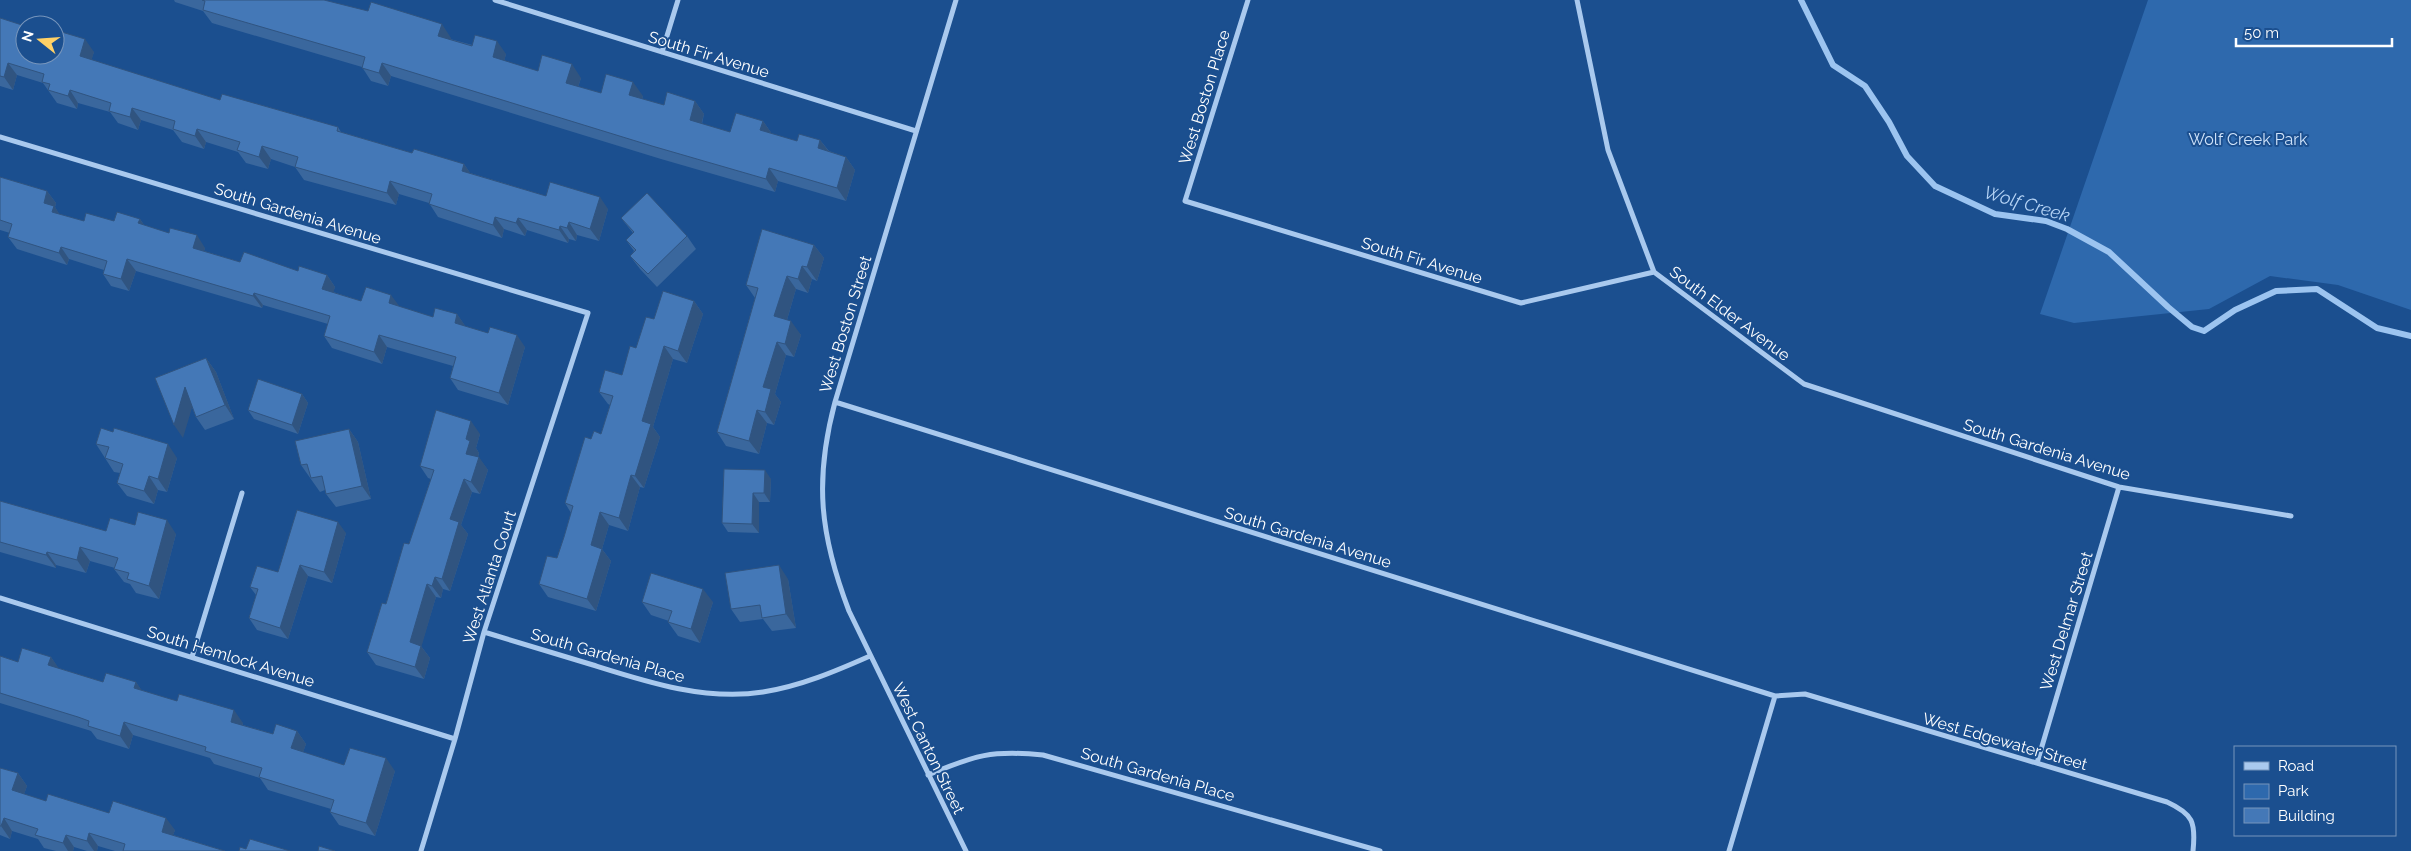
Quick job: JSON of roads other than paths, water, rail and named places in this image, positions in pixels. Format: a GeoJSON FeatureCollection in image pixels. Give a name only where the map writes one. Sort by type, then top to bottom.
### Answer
{"type":"FeatureCollection","features":[{"type":"Feature","properties":{"kind":"street","name":"South Fir Avenue"},"geometry":{"type":"LineString","coordinates":[[495,0],[916,131]]}},
{"type":"Feature","properties":{"kind":"street"},"geometry":{"type":"LineString","coordinates":[[662,52],[678,0]]}},
{"type":"Feature","properties":{"kind":"street","name":"West Boston Street"},"geometry":{"type":"LineString","coordinates":[[870,656],[833,570],[823,515],[822,466],[825,438],[834,402],[956,0]]}},
{"type":"Feature","properties":{"kind":"street","name":"West Boston Place"},"geometry":{"type":"LineString","coordinates":[[1184,201],[1248,0]]}},
{"type":"Feature","properties":{"kind":"street","name":"South Elder Avenue"},"geometry":{"type":"LineString","coordinates":[[1577,0],[1608,150],[1654,272],[1804,384],[1916,421]]}},
{"type":"Feature","properties":{"kind":"street","name":"South Gardenia Avenue"},"geometry":{"type":"LineString","coordinates":[[0,136],[588,313]]}},
{"type":"Feature","properties":{"kind":"street","name":"South Fir Avenue"},"geometry":{"type":"LineString","coordinates":[[1184,201],[1520,303],[1654,272]]}},
{"type":"Feature","properties":{"kind":"street","name":"West Atlanta Court"},"geometry":{"type":"LineString","coordinates":[[421,851],[455,739],[484,632],[588,313]]}},
{"type":"Feature","properties":{"kind":"street","name":"South Gardenia Avenue"},"geometry":{"type":"LineString","coordinates":[[834,402],[1775,696]]}},
{"type":"Feature","properties":{"kind":"street","name":"South Gardenia Avenue"},"geometry":{"type":"LineString","coordinates":[[1916,421],[2119,487],[2291,516]]}},
{"type":"Feature","properties":{"kind":"street","name":"West Delmar Street"},"geometry":{"type":"LineString","coordinates":[[2037,763],[2119,487]]}},
{"type":"Feature","properties":{"kind":"street"},"geometry":{"type":"LineString","coordinates":[[192,657],[242,493]]}},
{"type":"Feature","properties":{"kind":"street","name":"South Hemlock Avenue"},"geometry":{"type":"LineString","coordinates":[[0,598],[455,739]]}},
{"type":"Feature","properties":{"kind":"street","name":"South Gardenia Place"},"geometry":{"type":"LineString","coordinates":[[484,632],[638,679],[680,689],[724,694],[762,692],[800,684],[870,656]]}},
{"type":"Feature","properties":{"kind":"street","name":"West Canton Street"},"geometry":{"type":"LineString","coordinates":[[870,656],[966,851]]}},
{"type":"Feature","properties":{"kind":"street","name":"West Edgewater Street"},"geometry":{"type":"LineString","coordinates":[[1775,696],[1805,694],[2167,802],[2185,810],[2194,825],[2193,851]]}},
{"type":"Feature","properties":{"kind":"street"},"geometry":{"type":"LineString","coordinates":[[1729,851],[1775,696]]}},
{"type":"Feature","properties":{"kind":"street","name":"South Gardenia Place"},"geometry":{"type":"LineString","coordinates":[[928,775],[984,754],[1009,752],[1043,755],[1380,851]]}},
{"type":"Feature","properties":{"kind":"waterway","name":"Wolf Creek"},"geometry":{"type":"LineString","coordinates":[[1801,0],[1833,65],[1865,86],[1889,122],[1907,156],[1935,186],[1995,214],[2046,221],[2067,229],[2109,252],[2192,327],[2204,331],[2235,310],[2276,291],[2317,289],[2377,328],[2411,336]]}},
{"type":"Feature","properties":{"kind":"park label","name":"Wolf Creek Park"},"geometry":{"type":"Point","coordinates":[2248,139]}}]}
